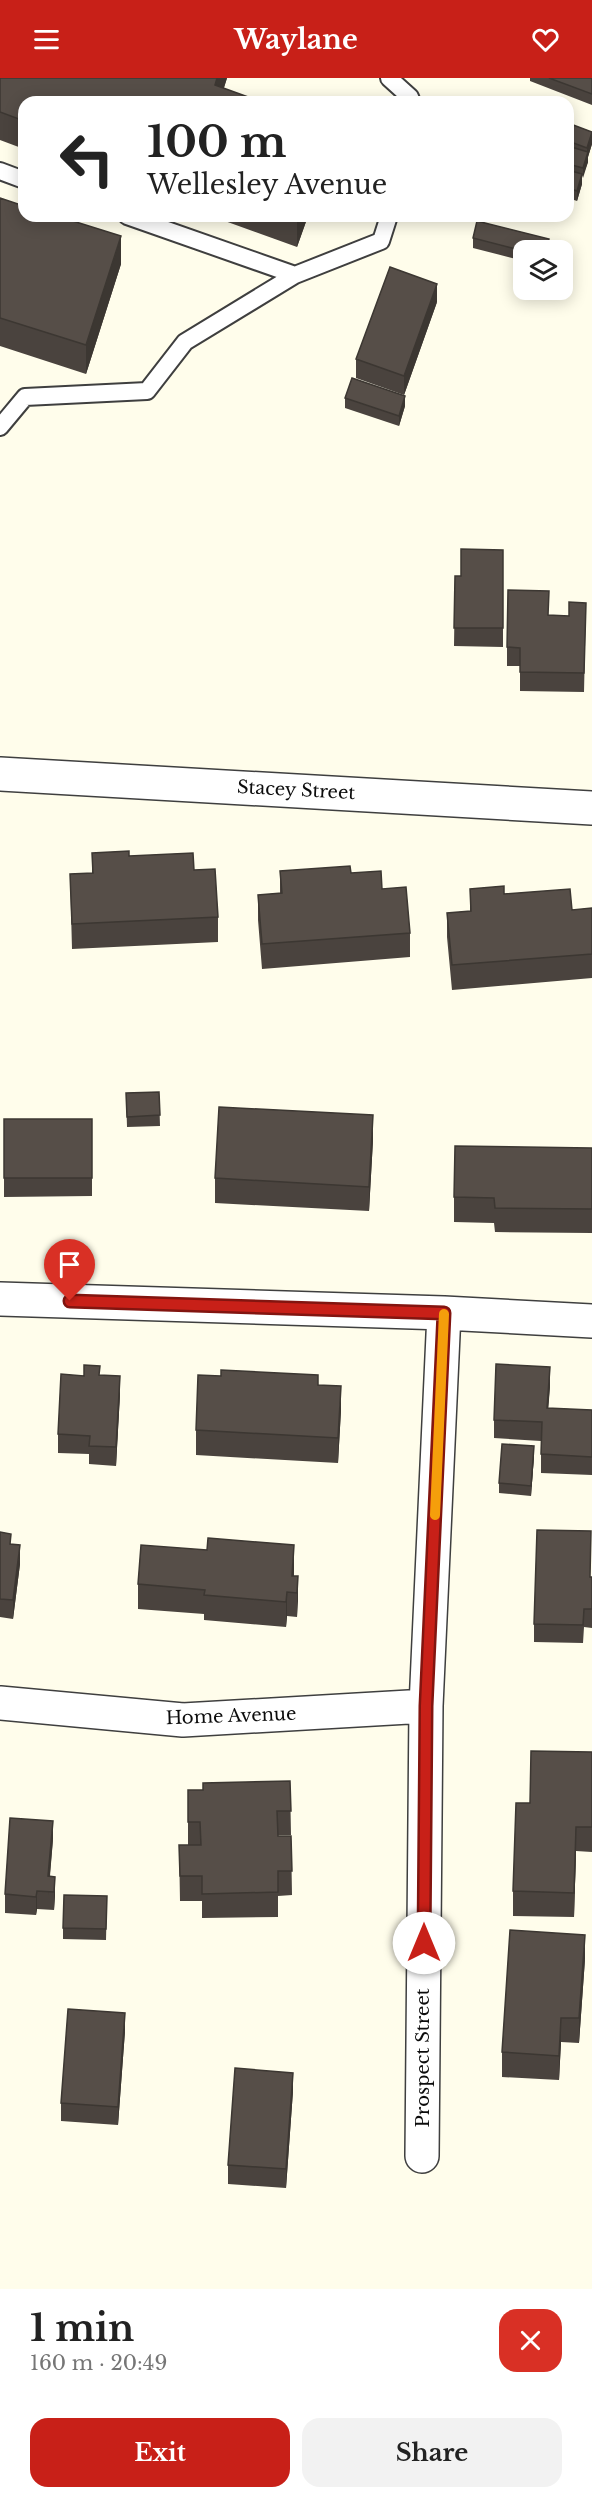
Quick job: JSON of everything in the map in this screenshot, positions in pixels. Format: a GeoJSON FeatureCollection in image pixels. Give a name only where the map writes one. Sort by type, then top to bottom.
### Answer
{"type":"FeatureCollection","features":[{"type":"Feature","properties":{"kind":"street","name":"Stacey Street"},"geometry":{"type":"LineString","coordinates":[[0,774],[592,808]]}},
{"type":"Feature","properties":{"kind":"street"},"geometry":{"type":"LineString","coordinates":[[0,1299],[444,1313],[592,1321]]}},
{"type":"Feature","properties":{"kind":"street","name":"Prospect Street"},"geometry":{"type":"LineString","coordinates":[[422,2156],[426,1706],[444,1313]]}},
{"type":"Feature","properties":{"kind":"street","name":"Home Avenue"},"geometry":{"type":"LineString","coordinates":[[0,1703],[183,1720],[426,1706]]}},
{"type":"Feature","properties":{"kind":"lane"},"geometry":{"type":"LineString","coordinates":[[396,81],[409,96]]}},
{"type":"Feature","properties":{"kind":"lane"},"geometry":{"type":"LineString","coordinates":[[0,171],[18,178]]}},
{"type":"Feature","properties":{"kind":"lane"},"geometry":{"type":"LineString","coordinates":[[144,222],[295,275]]}},
{"type":"Feature","properties":{"kind":"lane"},"geometry":{"type":"LineString","coordinates":[[0,427],[25,397],[147,390],[185,342],[295,275],[381,241],[387,222]]}},
{"type":"Feature","properties":{"kind":"building"},"geometry":{"type":"Polygon","coordinates":[[[0,78],[217,78],[215,85],[245,96],[18,96],[18,119],[0,112],[0,78]]]}},
{"type":"Feature","properties":{"kind":"building"},"geometry":{"type":"Polygon","coordinates":[[[549,78],[592,78],[592,94],[549,78]]]}},
{"type":"Feature","properties":{"kind":"building"},"geometry":{"type":"Polygon","coordinates":[[[574,125],[592,132],[587,148],[574,143],[574,125]]]}},
{"type":"Feature","properties":{"kind":"building"},"geometry":{"type":"Polygon","coordinates":[[[574,148],[588,152],[583,168],[574,166],[574,148]]]}},
{"type":"Feature","properties":{"kind":"building"},"geometry":{"type":"Polygon","coordinates":[[[574,172],[582,174],[577,191],[574,190],[574,172]]]}},
{"type":"Feature","properties":{"kind":"building"},"geometry":{"type":"Polygon","coordinates":[[[0,198],[18,204],[18,222],[76,222],[121,236],[86,345],[0,318],[0,198]]]}},
{"type":"Feature","properties":{"kind":"building"},"geometry":{"type":"Polygon","coordinates":[[[477,222],[549,239],[513,240],[513,248],[473,238],[477,222]]]}},
{"type":"Feature","properties":{"kind":"building"},"geometry":{"type":"Polygon","coordinates":[[[390,267],[437,284],[404,376],[356,359],[390,267]]]}},
{"type":"Feature","properties":{"kind":"building"},"geometry":{"type":"Polygon","coordinates":[[[352,378],[405,396],[399,416],[345,398],[352,378]]]}},
{"type":"Feature","properties":{"kind":"building"},"geometry":{"type":"Polygon","coordinates":[[[461,549],[503,550],[503,628],[454,628],[455,576],[461,576],[461,549]]]}},
{"type":"Feature","properties":{"kind":"building"},"geometry":{"type":"Polygon","coordinates":[[[508,590],[549,591],[548,615],[569,616],[569,602],[586,603],[584,673],[520,672],[520,648],[507,647],[508,590]]]}},
{"type":"Feature","properties":{"kind":"building"},"geometry":{"type":"Polygon","coordinates":[[[129,851],[129,856],[193,853],[194,870],[215,869],[218,917],[72,924],[70,874],[93,873],[92,853],[129,851]]]}},
{"type":"Feature","properties":{"kind":"building"},"geometry":{"type":"Polygon","coordinates":[[[350,866],[351,873],[381,871],[382,889],[406,887],[410,933],[262,944],[258,895],[282,893],[280,871],[350,866]]]}},
{"type":"Feature","properties":{"kind":"building"},"geometry":{"type":"Polygon","coordinates":[[[504,886],[504,894],[570,889],[572,910],[592,908],[592,954],[452,965],[447,913],[471,911],[470,889],[504,886]]]}},
{"type":"Feature","properties":{"kind":"building"},"geometry":{"type":"Polygon","coordinates":[[[159,1092],[160,1115],[127,1117],[126,1093],[159,1092]]]}},
{"type":"Feature","properties":{"kind":"building"},"geometry":{"type":"Polygon","coordinates":[[[219,1107],[373,1115],[369,1187],[215,1178],[219,1107]]]}},
{"type":"Feature","properties":{"kind":"building"},"geometry":{"type":"Polygon","coordinates":[[[4,1119],[92,1119],[92,1178],[4,1178],[4,1119]]]}},
{"type":"Feature","properties":{"kind":"building"},"geometry":{"type":"Polygon","coordinates":[[[455,1146],[592,1148],[592,1209],[495,1208],[494,1198],[454,1197],[455,1146]]]}},
{"type":"Feature","properties":{"kind":"building"},"geometry":{"type":"Polygon","coordinates":[[[496,1364],[550,1367],[547,1408],[592,1410],[592,1457],[541,1454],[542,1422],[494,1420],[496,1364]]]}},
{"type":"Feature","properties":{"kind":"building"},"geometry":{"type":"Polygon","coordinates":[[[84,1365],[100,1366],[99,1375],[120,1376],[116,1447],[89,1446],[90,1436],[58,1434],[61,1374],[84,1376],[84,1365]]]}},
{"type":"Feature","properties":{"kind":"building"},"geometry":{"type":"Polygon","coordinates":[[[221,1370],[318,1375],[318,1385],[341,1386],[338,1438],[196,1430],[198,1375],[221,1376],[221,1370]]]}},
{"type":"Feature","properties":{"kind":"building"},"geometry":{"type":"Polygon","coordinates":[[[502,1444],[534,1446],[531,1486],[499,1483],[502,1444]]]}},
{"type":"Feature","properties":{"kind":"building"},"geometry":{"type":"Polygon","coordinates":[[[537,1530],[591,1531],[592,1609],[584,1609],[583,1625],[534,1624],[537,1530]]]}},
{"type":"Feature","properties":{"kind":"building"},"geometry":{"type":"Polygon","coordinates":[[[0,1532],[11,1534],[10,1544],[20,1545],[13,1600],[0,1599],[0,1532]]]}},
{"type":"Feature","properties":{"kind":"building"},"geometry":{"type":"Polygon","coordinates":[[[208,1538],[294,1545],[292,1576],[298,1576],[297,1593],[287,1592],[286,1602],[204,1595],[205,1590],[138,1584],[141,1545],[207,1550],[208,1538]]]}},
{"type":"Feature","properties":{"kind":"building"},"geometry":{"type":"Polygon","coordinates":[[[531,1751],[592,1752],[592,1827],[576,1827],[574,1893],[513,1891],[516,1803],[530,1803],[531,1751]]]}},
{"type":"Feature","properties":{"kind":"building"},"geometry":{"type":"Polygon","coordinates":[[[290,1781],[291,1811],[277,1811],[278,1836],[291,1836],[292,1871],[278,1871],[278,1892],[202,1894],[202,1876],[180,1876],[179,1845],[201,1845],[200,1822],[188,1822],[188,1790],[203,1790],[203,1783],[290,1781]]]}},
{"type":"Feature","properties":{"kind":"building"},"geometry":{"type":"Polygon","coordinates":[[[10,1818],[53,1821],[48,1876],[55,1877],[54,1892],[37,1891],[36,1897],[5,1894],[10,1818]]]}},
{"type":"Feature","properties":{"kind":"building"},"geometry":{"type":"Polygon","coordinates":[[[64,1895],[107,1896],[106,1929],[63,1928],[64,1895]]]}},
{"type":"Feature","properties":{"kind":"building"},"geometry":{"type":"Polygon","coordinates":[[[510,1930],[585,1935],[579,2018],[561,2018],[559,2056],[502,2052],[510,1930]]]}},
{"type":"Feature","properties":{"kind":"building"},"geometry":{"type":"Polygon","coordinates":[[[68,2009],[125,2013],[118,2107],[61,2103],[68,2009]]]}},
{"type":"Feature","properties":{"kind":"building"},"geometry":{"type":"Polygon","coordinates":[[[235,2068],[293,2073],[286,2169],[228,2165],[235,2068]]]}},
{"type":"Feature","properties":{"kind":"slow traffic"},"geometry":{"type":"LineString","coordinates":[[435,1515],[444,1314]]}},
{"type":"Feature","properties":{"kind":"route"},"geometry":{"type":"LineString","coordinates":[[70,1301],[444,1313],[426,1706],[424,1943]]}}]}
